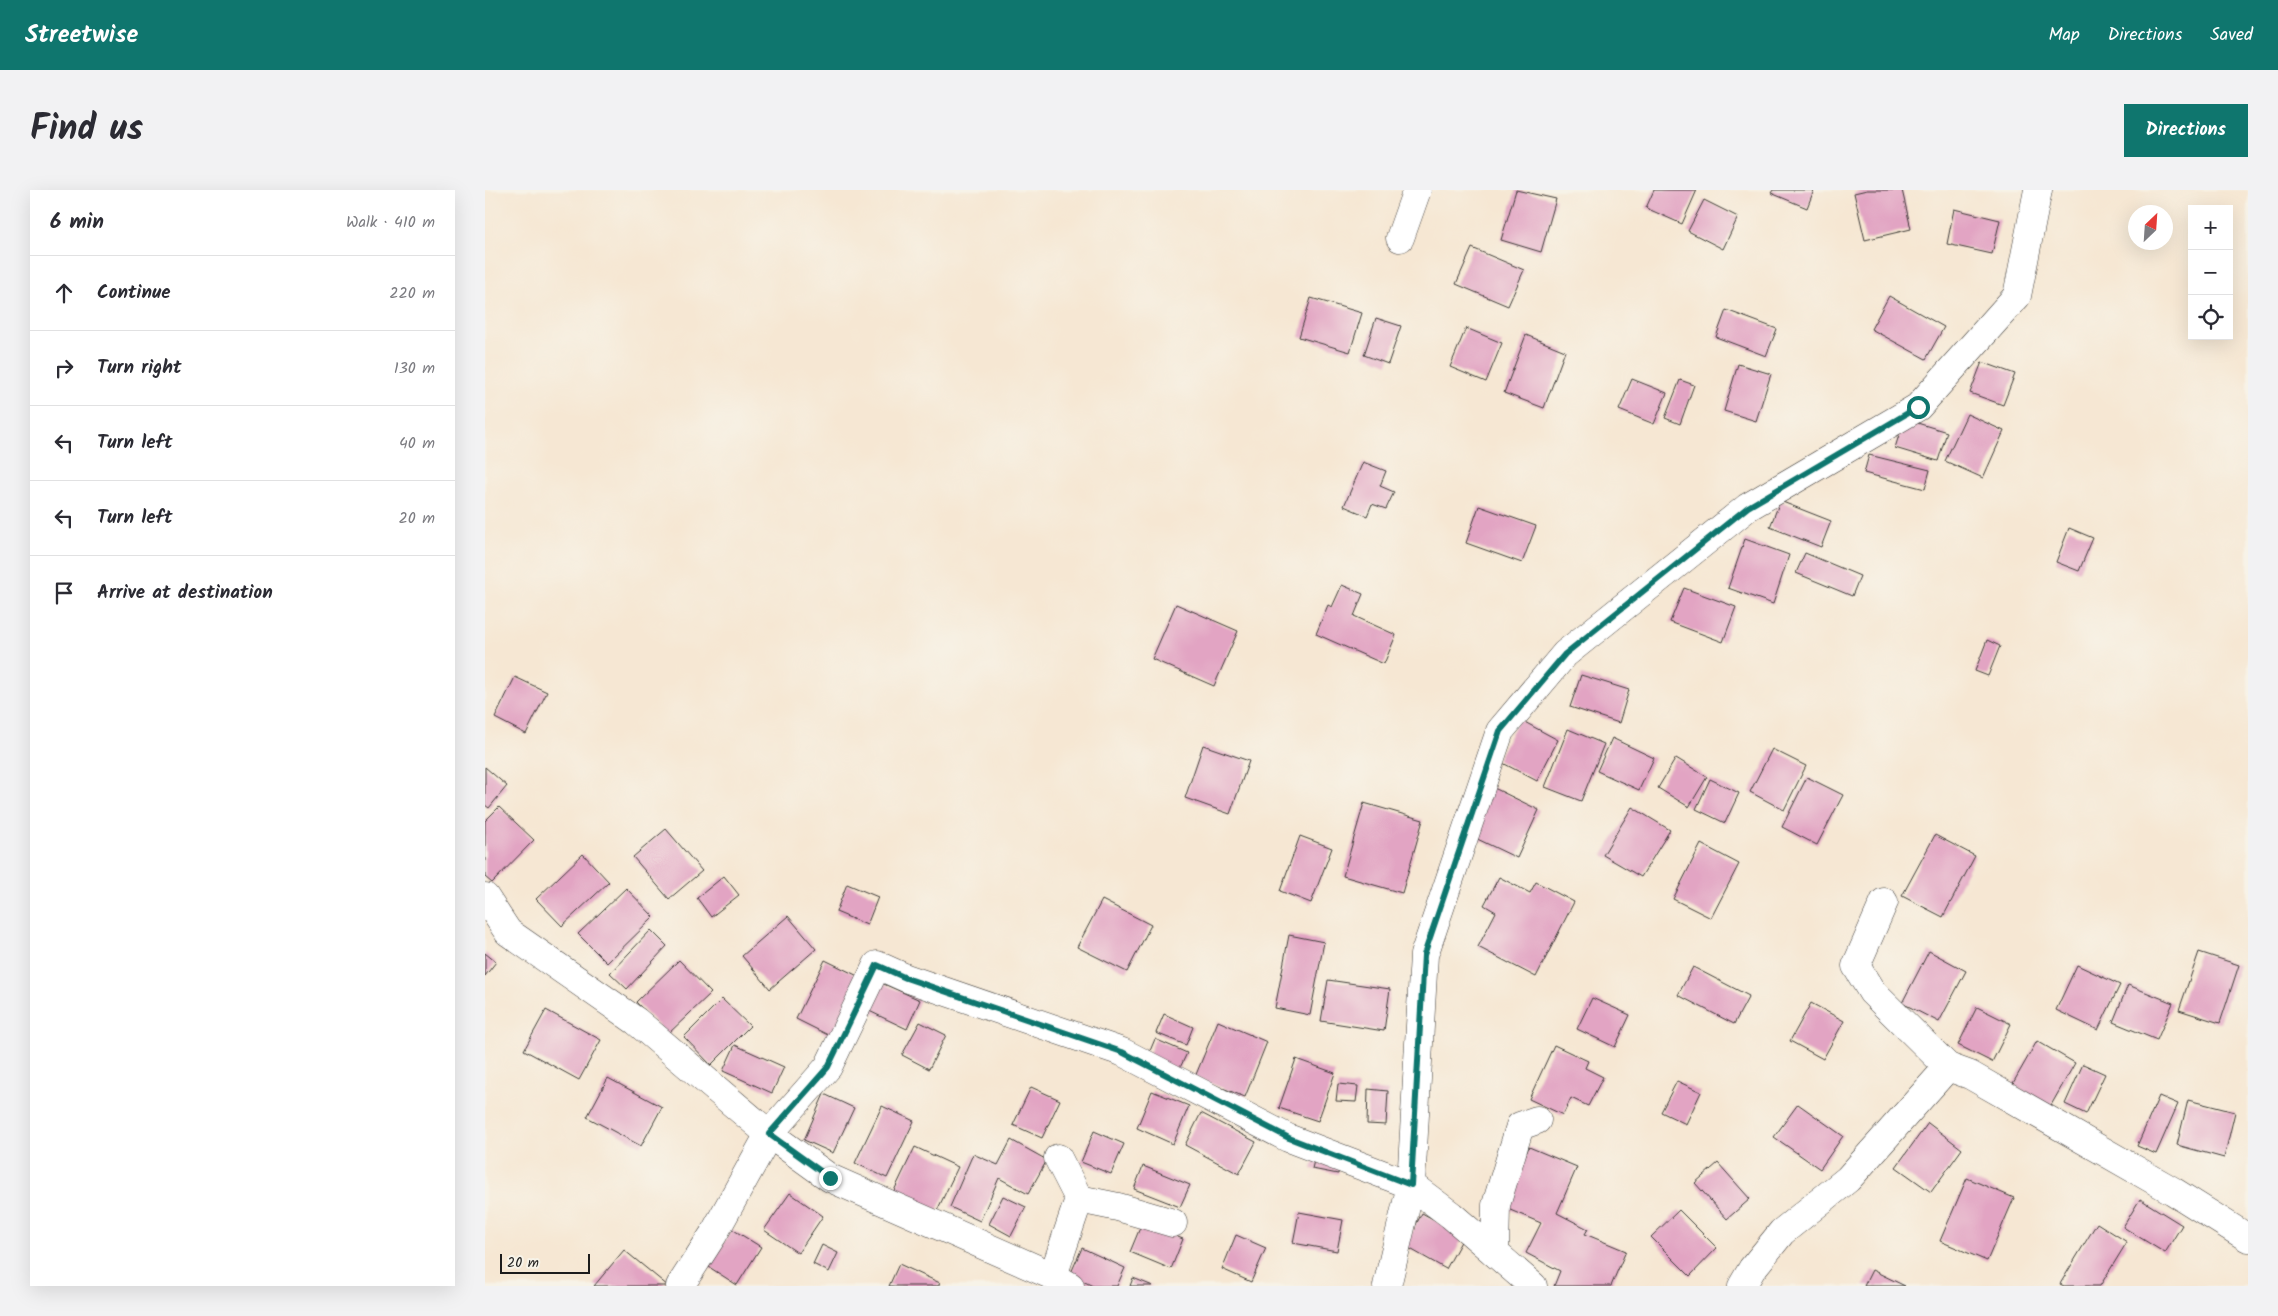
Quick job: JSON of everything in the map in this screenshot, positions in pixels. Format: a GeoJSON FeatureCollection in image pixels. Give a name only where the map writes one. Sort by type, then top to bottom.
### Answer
{"type":"FeatureCollection","features":[{"type":"Feature","properties":{"kind":"street"},"geometry":{"type":"LineString","coordinates":[[1399,238],[1417,190]]}},
{"type":"Feature","properties":{"kind":"street"},"geometry":{"type":"LineString","coordinates":[[1387,1286],[1411,1185],[1424,955],[1500,731],[1565,654],[1748,507],[1918,407],[2017,296],[2038,190]]}},
{"type":"Feature","properties":{"kind":"street"},"geometry":{"type":"LineString","coordinates":[[485,897],[508,932],[636,1021],[769,1134],[830,1178],[1062,1281],[1079,1199],[1058,1158]]}},
{"type":"Feature","properties":{"kind":"street"},"geometry":{"type":"LineString","coordinates":[[1884,902],[1856,966],[1872,992],[1948,1067],[1979,1080],[2173,1191],[2248,1238]]}},
{"type":"Feature","properties":{"kind":"street"},"geometry":{"type":"LineString","coordinates":[[680,1286],[713,1235],[769,1134],[828,1067],[877,965],[906,978],[1122,1052],[1289,1138],[1411,1185],[1451,1215],[1533,1286]]}},
{"type":"Feature","properties":{"kind":"street"},"geometry":{"type":"LineString","coordinates":[[1742,1286],[1752,1269],[1782,1232],[1848,1179],[1948,1067]]}},
{"type":"Feature","properties":{"kind":"street"},"geometry":{"type":"LineString","coordinates":[[1495,1253],[1497,1205],[1520,1126],[1537,1120]]}},
{"type":"Feature","properties":{"kind":"street"},"geometry":{"type":"LineString","coordinates":[[1079,1199],[1118,1207],[1173,1223]]}},
{"type":"Feature","properties":{"kind":"building"},"geometry":{"type":"Polygon","coordinates":[[[1516,190],[1556,199],[1541,252],[1501,240],[1516,190]]]}},
{"type":"Feature","properties":{"kind":"building"},"geometry":{"type":"Polygon","coordinates":[[[1654,190],[1697,190],[1682,224],[1646,208],[1654,190]]]}},
{"type":"Feature","properties":{"kind":"building"},"geometry":{"type":"Polygon","coordinates":[[[1773,190],[1814,190],[1807,208],[1771,193],[1773,190]]]}},
{"type":"Feature","properties":{"kind":"building"},"geometry":{"type":"Polygon","coordinates":[[[1867,190],[1902,190],[1911,229],[1865,240],[1854,193],[1867,190]]]}},
{"type":"Feature","properties":{"kind":"building"},"geometry":{"type":"Polygon","coordinates":[[[1704,200],[1738,217],[1723,249],[1688,231],[1704,200]]]}},
{"type":"Feature","properties":{"kind":"building"},"geometry":{"type":"Polygon","coordinates":[[[1954,209],[2000,220],[1992,254],[1947,244],[1954,209]]]}},
{"type":"Feature","properties":{"kind":"building"},"geometry":{"type":"Polygon","coordinates":[[[1472,248],[1524,270],[1508,306],[1456,284],[1472,248]]]}},
{"type":"Feature","properties":{"kind":"building"},"geometry":{"type":"Polygon","coordinates":[[[1889,296],[1944,327],[1926,359],[1871,329],[1889,296]]]}},
{"type":"Feature","properties":{"kind":"building"},"geometry":{"type":"Polygon","coordinates":[[[1311,298],[1362,313],[1350,352],[1299,337],[1311,298]]]}},
{"type":"Feature","properties":{"kind":"building"},"geometry":{"type":"Polygon","coordinates":[[[1726,310],[1777,329],[1766,356],[1716,337],[1726,310]]]}},
{"type":"Feature","properties":{"kind":"building"},"geometry":{"type":"Polygon","coordinates":[[[1376,318],[1401,326],[1388,364],[1364,355],[1376,318]]]}},
{"type":"Feature","properties":{"kind":"building"},"geometry":{"type":"Polygon","coordinates":[[[1466,328],[1502,343],[1486,382],[1450,367],[1466,328]]]}},
{"type":"Feature","properties":{"kind":"building"},"geometry":{"type":"Polygon","coordinates":[[[1526,335],[1565,351],[1544,408],[1504,393],[1526,335]]]}},
{"type":"Feature","properties":{"kind":"building"},"geometry":{"type":"Polygon","coordinates":[[[1982,362],[2015,374],[2003,405],[1970,393],[1982,362]]]}},
{"type":"Feature","properties":{"kind":"building"},"geometry":{"type":"Polygon","coordinates":[[[1738,364],[1771,374],[1756,421],[1724,411],[1738,364]]]}},
{"type":"Feature","properties":{"kind":"building"},"geometry":{"type":"Polygon","coordinates":[[[1632,379],[1667,393],[1654,424],[1619,410],[1632,379]]]}},
{"type":"Feature","properties":{"kind":"building"},"geometry":{"type":"Polygon","coordinates":[[[1680,380],[1694,385],[1680,424],[1665,418],[1680,380]]]}},
{"type":"Feature","properties":{"kind":"building"},"geometry":{"type":"Polygon","coordinates":[[[1967,414],[2004,431],[1983,478],[1945,461],[1967,414]]]}},
{"type":"Feature","properties":{"kind":"building"},"geometry":{"type":"Polygon","coordinates":[[[1904,419],[1947,432],[1938,461],[1895,448],[1904,419]]]}},
{"type":"Feature","properties":{"kind":"building"},"geometry":{"type":"Polygon","coordinates":[[[1869,455],[1930,470],[1925,489],[1864,473],[1869,455]]]}},
{"type":"Feature","properties":{"kind":"building"},"geometry":{"type":"Polygon","coordinates":[[[1363,462],[1386,471],[1380,486],[1394,492],[1386,509],[1372,504],[1367,516],[1344,506],[1363,462]]]}},
{"type":"Feature","properties":{"kind":"building"},"geometry":{"type":"Polygon","coordinates":[[[1780,501],[1831,521],[1821,547],[1770,527],[1780,501]]]}},
{"type":"Feature","properties":{"kind":"building"},"geometry":{"type":"Polygon","coordinates":[[[1479,506],[1536,526],[1522,563],[1466,543],[1479,506]]]}},
{"type":"Feature","properties":{"kind":"building"},"geometry":{"type":"Polygon","coordinates":[[[2069,528],[2093,538],[2079,571],[2056,562],[2069,528]]]}},
{"type":"Feature","properties":{"kind":"building"},"geometry":{"type":"Polygon","coordinates":[[[1745,539],[1789,555],[1773,604],[1728,588],[1745,539]]]}},
{"type":"Feature","properties":{"kind":"building"},"geometry":{"type":"Polygon","coordinates":[[[1805,553],[1860,576],[1852,596],[1796,573],[1805,553]]]}},
{"type":"Feature","properties":{"kind":"building"},"geometry":{"type":"Polygon","coordinates":[[[1342,585],[1363,594],[1354,616],[1396,635],[1384,664],[1316,634],[1328,605],[1332,607],[1342,585]]]}},
{"type":"Feature","properties":{"kind":"building"},"geometry":{"type":"Polygon","coordinates":[[[1684,588],[1736,607],[1723,642],[1670,622],[1684,588]]]}},
{"type":"Feature","properties":{"kind":"building"},"geometry":{"type":"Polygon","coordinates":[[[1176,604],[1238,631],[1214,686],[1152,659],[1176,604]]]}},
{"type":"Feature","properties":{"kind":"building"},"geometry":{"type":"Polygon","coordinates":[[[1987,640],[2000,646],[1988,676],[1975,671],[1987,640]]]}},
{"type":"Feature","properties":{"kind":"building"},"geometry":{"type":"Polygon","coordinates":[[[1581,675],[1629,690],[1619,723],[1570,707],[1581,675]]]}},
{"type":"Feature","properties":{"kind":"building"},"geometry":{"type":"Polygon","coordinates":[[[515,677],[547,692],[526,734],[495,718],[515,677]]]}},
{"type":"Feature","properties":{"kind":"building"},"geometry":{"type":"Polygon","coordinates":[[[1519,719],[1558,740],[1537,781],[1497,760],[1519,719]]]}},
{"type":"Feature","properties":{"kind":"building"},"geometry":{"type":"Polygon","coordinates":[[[1568,729],[1604,744],[1581,801],[1545,787],[1568,729]]]}},
{"type":"Feature","properties":{"kind":"building"},"geometry":{"type":"Polygon","coordinates":[[[1612,738],[1654,758],[1639,790],[1597,771],[1612,738]]]}},
{"type":"Feature","properties":{"kind":"building"},"geometry":{"type":"Polygon","coordinates":[[[1203,745],[1249,761],[1230,814],[1185,798],[1203,745]]]}},
{"type":"Feature","properties":{"kind":"building"},"geometry":{"type":"Polygon","coordinates":[[[1772,749],[1806,766],[1784,810],[1750,792],[1772,749]]]}},
{"type":"Feature","properties":{"kind":"building"},"geometry":{"type":"Polygon","coordinates":[[[1676,758],[1707,777],[1689,807],[1658,788],[1676,758]]]}},
{"type":"Feature","properties":{"kind":"building"},"geometry":{"type":"Polygon","coordinates":[[[485,767],[507,786],[489,808],[485,805],[485,767]]]}},
{"type":"Feature","properties":{"kind":"building"},"geometry":{"type":"Polygon","coordinates":[[[1807,777],[1843,795],[1817,845],[1782,827],[1807,777]]]}},
{"type":"Feature","properties":{"kind":"building"},"geometry":{"type":"Polygon","coordinates":[[[1710,779],[1739,793],[1725,823],[1696,809],[1710,779]]]}},
{"type":"Feature","properties":{"kind":"building"},"geometry":{"type":"Polygon","coordinates":[[[1492,787],[1539,810],[1517,858],[1469,835],[1492,787]]]}},
{"type":"Feature","properties":{"kind":"building"},"geometry":{"type":"Polygon","coordinates":[[[1364,803],[1423,820],[1402,893],[1343,876],[1364,803]]]}},
{"type":"Feature","properties":{"kind":"building"},"geometry":{"type":"Polygon","coordinates":[[[499,807],[534,840],[492,883],[485,877],[485,821],[499,807]]]}},
{"type":"Feature","properties":{"kind":"building"},"geometry":{"type":"Polygon","coordinates":[[[1632,807],[1670,830],[1641,877],[1603,855],[1632,807]]]}},
{"type":"Feature","properties":{"kind":"building"},"geometry":{"type":"Polygon","coordinates":[[[666,829],[702,871],[669,899],[633,857],[666,829]]]}},
{"type":"Feature","properties":{"kind":"building"},"geometry":{"type":"Polygon","coordinates":[[[1935,835],[1975,856],[1943,917],[1902,896],[1935,835]]]}},
{"type":"Feature","properties":{"kind":"building"},"geometry":{"type":"Polygon","coordinates":[[[1300,836],[1332,848],[1311,903],[1280,891],[1300,836]]]}},
{"type":"Feature","properties":{"kind":"building"},"geometry":{"type":"Polygon","coordinates":[[[1701,844],[1739,864],[1711,918],[1673,899],[1701,844]]]}},
{"type":"Feature","properties":{"kind":"building"},"geometry":{"type":"Polygon","coordinates":[[[583,854],[609,882],[562,926],[536,899],[583,854]]]}},
{"type":"Feature","properties":{"kind":"building"},"geometry":{"type":"Polygon","coordinates":[[[724,876],[739,895],[711,917],[697,898],[724,876]]]}},
{"type":"Feature","properties":{"kind":"building"},"geometry":{"type":"Polygon","coordinates":[[[1499,877],[1530,893],[1536,882],[1574,902],[1536,977],[1478,947],[1496,912],[1484,905],[1499,877]]]}},
{"type":"Feature","properties":{"kind":"building"},"geometry":{"type":"Polygon","coordinates":[[[847,884],[878,897],[867,925],[836,912],[847,884]]]}},
{"type":"Feature","properties":{"kind":"building"},"geometry":{"type":"Polygon","coordinates":[[[626,888],[654,917],[607,963],[578,934],[626,888]]]}},
{"type":"Feature","properties":{"kind":"building"},"geometry":{"type":"Polygon","coordinates":[[[1102,900],[1151,925],[1127,972],[1077,947],[1102,900]]]}},
{"type":"Feature","properties":{"kind":"building"},"geometry":{"type":"Polygon","coordinates":[[[788,916],[816,949],[770,989],[742,956],[788,916]]]}},
{"type":"Feature","properties":{"kind":"building"},"geometry":{"type":"Polygon","coordinates":[[[651,930],[667,946],[627,989],[610,973],[651,930]]]}},
{"type":"Feature","properties":{"kind":"building"},"geometry":{"type":"Polygon","coordinates":[[[1289,935],[1324,942],[1310,1015],[1275,1008],[1289,935]]]}},
{"type":"Feature","properties":{"kind":"building"},"geometry":{"type":"Polygon","coordinates":[[[1929,951],[1966,971],[1939,1022],[1902,1003],[1929,951]]]}},
{"type":"Feature","properties":{"kind":"building"},"geometry":{"type":"Polygon","coordinates":[[[2199,952],[2239,965],[2220,1023],[2179,1010],[2199,952]]]}},
{"type":"Feature","properties":{"kind":"building"},"geometry":{"type":"Polygon","coordinates":[[[485,953],[496,962],[485,976],[485,953]]]}},
{"type":"Feature","properties":{"kind":"building"},"geometry":{"type":"Polygon","coordinates":[[[679,960],[711,993],[667,1035],[636,1002],[679,960]]]}},
{"type":"Feature","properties":{"kind":"building"},"geometry":{"type":"Polygon","coordinates":[[[825,960],[862,978],[832,1037],[796,1019],[825,960]]]}},
{"type":"Feature","properties":{"kind":"building"},"geometry":{"type":"Polygon","coordinates":[[[2077,965],[2120,985],[2098,1030],[2056,1010],[2077,965]]]}},
{"type":"Feature","properties":{"kind":"building"},"geometry":{"type":"Polygon","coordinates":[[[1693,967],[1749,996],[1734,1024],[1678,995],[1693,967]]]}},
{"type":"Feature","properties":{"kind":"building"},"geometry":{"type":"Polygon","coordinates":[[[1328,980],[1390,989],[1384,1031],[1321,1021],[1328,980]]]}},
{"type":"Feature","properties":{"kind":"building"},"geometry":{"type":"Polygon","coordinates":[[[877,981],[920,1000],[907,1029],[865,1009],[877,981]]]}},
{"type":"Feature","properties":{"kind":"building"},"geometry":{"type":"Polygon","coordinates":[[[2128,985],[2173,1003],[2157,1040],[2113,1022],[2128,985]]]}},
{"type":"Feature","properties":{"kind":"building"},"geometry":{"type":"Polygon","coordinates":[[[1592,998],[1630,1015],[1615,1047],[1577,1029],[1592,998]]]}},
{"type":"Feature","properties":{"kind":"building"},"geometry":{"type":"Polygon","coordinates":[[[722,999],[750,1026],[711,1065],[684,1037],[722,999]]]}},
{"type":"Feature","properties":{"kind":"building"},"geometry":{"type":"Polygon","coordinates":[[[1811,1003],[1844,1021],[1823,1059],[1790,1041],[1811,1003]]]}},
{"type":"Feature","properties":{"kind":"building"},"geometry":{"type":"Polygon","coordinates":[[[1977,1007],[2011,1024],[1992,1062],[1958,1045],[1977,1007]]]}},
{"type":"Feature","properties":{"kind":"building"},"geometry":{"type":"Polygon","coordinates":[[[546,1010],[601,1040],[579,1080],[524,1050],[546,1010]]]}},
{"type":"Feature","properties":{"kind":"building"},"geometry":{"type":"Polygon","coordinates":[[[1164,1014],[1193,1027],[1186,1045],[1156,1033],[1164,1014]]]}},
{"type":"Feature","properties":{"kind":"building"},"geometry":{"type":"Polygon","coordinates":[[[1218,1021],[1267,1042],[1245,1097],[1195,1077],[1218,1021]]]}},
{"type":"Feature","properties":{"kind":"building"},"geometry":{"type":"Polygon","coordinates":[[[920,1022],[946,1035],[929,1069],[902,1055],[920,1022]]]}},
{"type":"Feature","properties":{"kind":"building"},"geometry":{"type":"Polygon","coordinates":[[[1155,1039],[1187,1053],[1178,1072],[1147,1058],[1155,1039]]]}},
{"type":"Feature","properties":{"kind":"building"},"geometry":{"type":"Polygon","coordinates":[[[2037,1041],[2075,1063],[2050,1107],[2012,1085],[2037,1041]]]}},
{"type":"Feature","properties":{"kind":"building"},"geometry":{"type":"Polygon","coordinates":[[[735,1045],[784,1067],[772,1093],[723,1071],[735,1045]]]}},
{"type":"Feature","properties":{"kind":"building"},"geometry":{"type":"Polygon","coordinates":[[[1554,1045],[1588,1061],[1585,1068],[1603,1077],[1588,1106],[1571,1098],[1563,1115],[1529,1099],[1554,1045]]]}},
{"type":"Feature","properties":{"kind":"building"},"geometry":{"type":"Polygon","coordinates":[[[1296,1059],[1335,1073],[1318,1121],[1279,1108],[1296,1059]]]}},
{"type":"Feature","properties":{"kind":"building"},"geometry":{"type":"Polygon","coordinates":[[[2083,1064],[2105,1074],[2086,1114],[2065,1104],[2083,1064]]]}},
{"type":"Feature","properties":{"kind":"building"},"geometry":{"type":"Polygon","coordinates":[[[608,1078],[662,1107],[641,1146],[587,1117],[608,1078]]]}},
{"type":"Feature","properties":{"kind":"building"},"geometry":{"type":"Polygon","coordinates":[[[1677,1081],[1701,1092],[1686,1124],[1661,1112],[1677,1081]]]}},
{"type":"Feature","properties":{"kind":"building"},"geometry":{"type":"Polygon","coordinates":[[[1338,1084],[1358,1086],[1356,1102],[1336,1101],[1338,1084]]]}},
{"type":"Feature","properties":{"kind":"building"},"geometry":{"type":"Polygon","coordinates":[[[1031,1087],[1060,1100],[1042,1138],[1013,1125],[1031,1087]]]}},
{"type":"Feature","properties":{"kind":"building"},"geometry":{"type":"Polygon","coordinates":[[[1368,1089],[1388,1091],[1386,1125],[1367,1124],[1368,1089]]]}},
{"type":"Feature","properties":{"kind":"building"},"geometry":{"type":"Polygon","coordinates":[[[1152,1091],[1189,1106],[1173,1144],[1137,1128],[1152,1091]]]}},
{"type":"Feature","properties":{"kind":"building"},"geometry":{"type":"Polygon","coordinates":[[[824,1094],[854,1108],[833,1153],[804,1140],[824,1094]]]}},
{"type":"Feature","properties":{"kind":"building"},"geometry":{"type":"Polygon","coordinates":[[[2159,1096],[2178,1104],[2156,1154],[2137,1146],[2159,1096]]]}},
{"type":"Feature","properties":{"kind":"building"},"geometry":{"type":"Polygon","coordinates":[[[2188,1100],[2235,1112],[2224,1158],[2177,1145],[2188,1100]]]}},
{"type":"Feature","properties":{"kind":"building"},"geometry":{"type":"Polygon","coordinates":[[[1798,1104],[1843,1136],[1820,1169],[1774,1137],[1798,1104]]]}},
{"type":"Feature","properties":{"kind":"building"},"geometry":{"type":"Polygon","coordinates":[[[882,1106],[914,1121],[887,1178],[855,1163],[882,1106]]]}},
{"type":"Feature","properties":{"kind":"building"},"geometry":{"type":"Polygon","coordinates":[[[1201,1113],[1256,1142],[1239,1174],[1185,1145],[1201,1113]]]}},
{"type":"Feature","properties":{"kind":"building"},"geometry":{"type":"Polygon","coordinates":[[[1928,1123],[1962,1149],[1931,1192],[1896,1167],[1928,1123]]]}},
{"type":"Feature","properties":{"kind":"building"},"geometry":{"type":"Polygon","coordinates":[[[1094,1131],[1124,1144],[1111,1174],[1081,1162],[1094,1131]]]}},
{"type":"Feature","properties":{"kind":"building"},"geometry":{"type":"Polygon","coordinates":[[[1011,1140],[1047,1160],[1028,1194],[999,1178],[980,1221],[950,1207],[973,1154],[998,1165],[1011,1140]]]}},
{"type":"Feature","properties":{"kind":"building"},"geometry":{"type":"Polygon","coordinates":[[[915,1147],[958,1167],[934,1217],[891,1197],[915,1147]]]}},
{"type":"Feature","properties":{"kind":"building"},"geometry":{"type":"Polygon","coordinates":[[[1529,1147],[1577,1167],[1557,1213],[1588,1229],[1585,1234],[1626,1251],[1611,1286],[1554,1286],[1560,1271],[1526,1253],[1541,1223],[1503,1207],[1529,1147]]]}},
{"type":"Feature","properties":{"kind":"building"},"geometry":{"type":"Polygon","coordinates":[[[1314,1160],[1340,1165],[1338,1174],[1312,1169],[1314,1160]]]}},
{"type":"Feature","properties":{"kind":"building"},"geometry":{"type":"Polygon","coordinates":[[[1718,1163],[1750,1199],[1727,1219],[1695,1183],[1718,1163]]]}},
{"type":"Feature","properties":{"kind":"building"},"geometry":{"type":"Polygon","coordinates":[[[1143,1166],[1190,1185],[1180,1207],[1134,1189],[1143,1166]]]}},
{"type":"Feature","properties":{"kind":"building"},"geometry":{"type":"Polygon","coordinates":[[[1967,1178],[2014,1198],[1987,1261],[1940,1241],[1967,1178]]]}},
{"type":"Feature","properties":{"kind":"building"},"geometry":{"type":"Polygon","coordinates":[[[790,1193],[823,1216],[798,1253],[764,1230],[790,1193]]]}},
{"type":"Feature","properties":{"kind":"building"},"geometry":{"type":"Polygon","coordinates":[[[1003,1196],[1026,1207],[1011,1236],[989,1224],[1003,1196]]]}},
{"type":"Feature","properties":{"kind":"building"},"geometry":{"type":"Polygon","coordinates":[[[2140,1199],[2182,1225],[2165,1253],[2123,1227],[2140,1199]]]}},
{"type":"Feature","properties":{"kind":"building"},"geometry":{"type":"Polygon","coordinates":[[[1679,1210],[1717,1248],[1690,1276],[1651,1237],[1679,1210]]]}},
{"type":"Feature","properties":{"kind":"building"},"geometry":{"type":"Polygon","coordinates":[[[1299,1212],[1343,1220],[1337,1251],[1293,1243],[1299,1212]]]}},
{"type":"Feature","properties":{"kind":"building"},"geometry":{"type":"Polygon","coordinates":[[[1422,1213],[1464,1236],[1446,1269],[1405,1246],[1422,1213]]]}},
{"type":"Feature","properties":{"kind":"building"},"geometry":{"type":"Polygon","coordinates":[[[1142,1223],[1183,1239],[1171,1269],[1130,1252],[1142,1223]]]}},
{"type":"Feature","properties":{"kind":"building"},"geometry":{"type":"Polygon","coordinates":[[[2097,1223],[2127,1242],[2100,1286],[2064,1286],[2060,1284],[2097,1223]]]}},
{"type":"Feature","properties":{"kind":"building"},"geometry":{"type":"Polygon","coordinates":[[[732,1229],[761,1247],[737,1285],[709,1267],[732,1229]]]}},
{"type":"Feature","properties":{"kind":"building"},"geometry":{"type":"Polygon","coordinates":[[[1236,1235],[1266,1248],[1251,1282],[1222,1269],[1236,1235]]]}},
{"type":"Feature","properties":{"kind":"building"},"geometry":{"type":"Polygon","coordinates":[[[822,1245],[838,1253],[829,1272],[813,1264],[822,1245]]]}},
{"type":"Feature","properties":{"kind":"building"},"geometry":{"type":"Polygon","coordinates":[[[1082,1248],[1125,1268],[1117,1286],[1093,1286],[1070,1275],[1082,1248]]]}},
{"type":"Feature","properties":{"kind":"building"},"geometry":{"type":"Polygon","coordinates":[[[624,1250],[668,1286],[594,1286],[624,1250]]]}},
{"type":"Feature","properties":{"kind":"building"},"geometry":{"type":"Polygon","coordinates":[[[899,1264],[940,1283],[938,1286],[889,1286],[899,1264]]]}},
{"type":"Feature","properties":{"kind":"building"},"geometry":{"type":"Polygon","coordinates":[[[1872,1270],[1905,1286],[1864,1286],[1872,1270]]]}},
{"type":"Feature","properties":{"kind":"building"},"geometry":{"type":"Polygon","coordinates":[[[1133,1278],[1153,1286],[1130,1286],[1133,1278]]]}},
{"type":"Feature","properties":{"kind":"route"},"geometry":{"type":"LineString","coordinates":[[830,1178],[769,1134],[828,1067],[877,965],[906,978],[1122,1052],[1289,1138],[1411,1185],[1424,955],[1500,731],[1565,654],[1748,507],[1918,407]]}}]}
